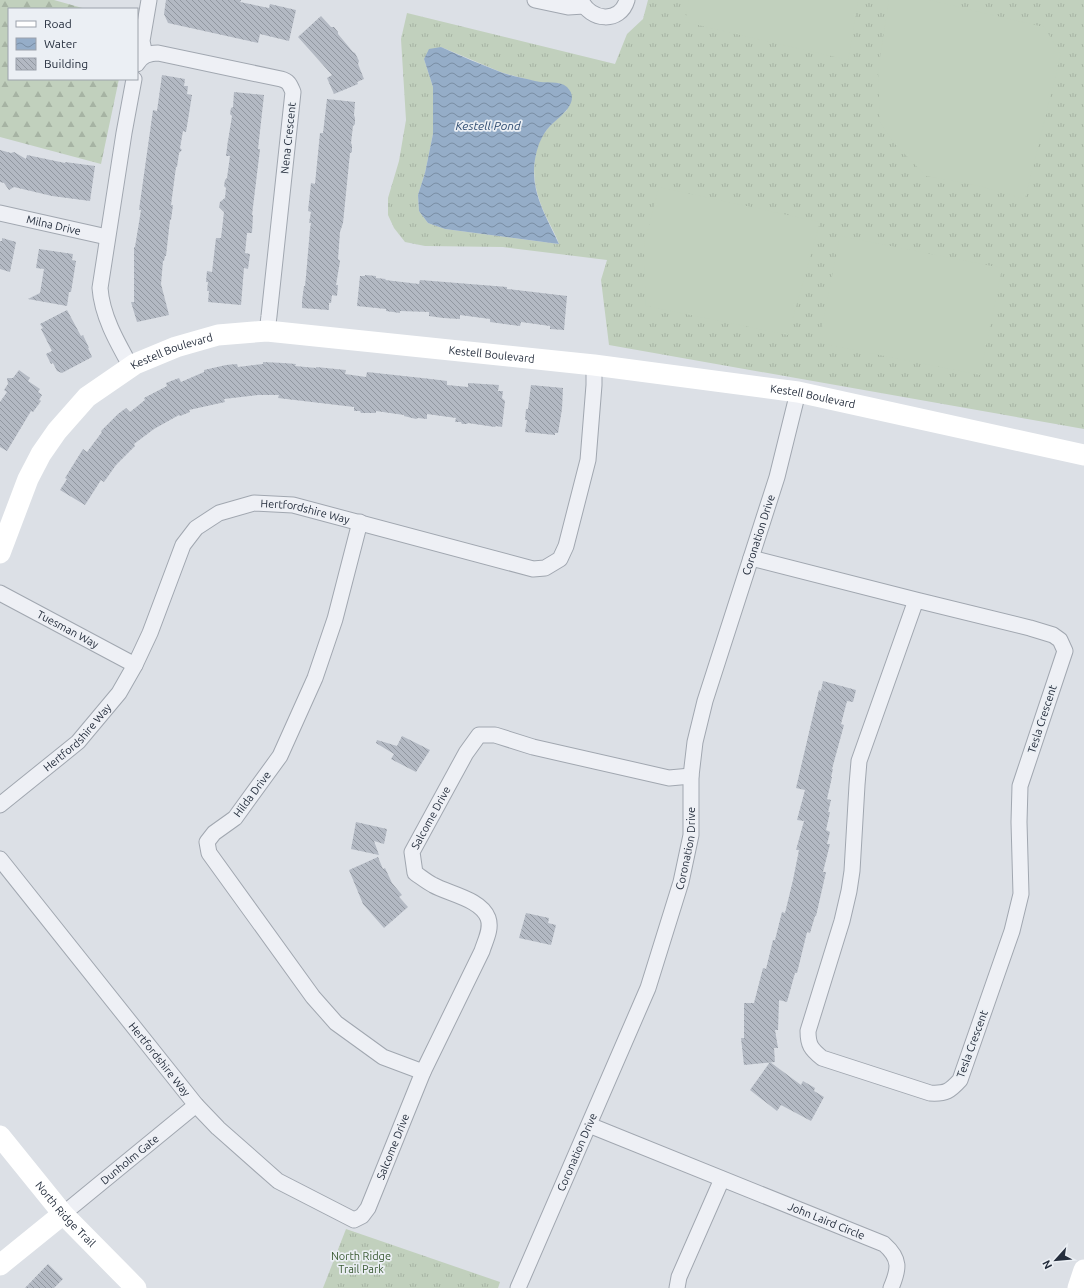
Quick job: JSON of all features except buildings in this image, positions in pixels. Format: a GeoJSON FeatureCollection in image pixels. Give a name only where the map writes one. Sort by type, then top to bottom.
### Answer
{"type":"FeatureCollection","features":[{"type":"Feature","properties":{"kind":"street"},"geometry":{"type":"LineString","coordinates":[[141,60],[142,41],[149,0]]}},
{"type":"Feature","properties":{"kind":"street"},"geometry":{"type":"LineString","coordinates":[[535,0],[568,7],[582,3],[593,14],[607,17],[615,15],[622,10],[627,0]]}},
{"type":"Feature","properties":{"kind":"street","name":"Nena Crescent"},"geometry":{"type":"LineString","coordinates":[[141,60],[152,53],[158,53],[287,80],[290,85],[293,92],[269,316],[266,331]]}},
{"type":"Feature","properties":{"kind":"street"},"geometry":{"type":"LineString","coordinates":[[131,367],[104,311],[100,288],[127,113],[134,80]]}},
{"type":"Feature","properties":{"kind":"street","name":"Milna Drive"},"geometry":{"type":"LineString","coordinates":[[0,214],[107,237]]}},
{"type":"Feature","properties":{"kind":"street","name":"Kestell Boulevard"},"geometry":{"type":"LineString","coordinates":[[0,553],[25,487],[41,454],[57,431],[87,397],[135,364],[176,347],[218,335],[266,331],[594,365],[798,392],[1084,455]]}},
{"type":"Feature","properties":{"kind":"street","name":"Hertfordshire Way"},"geometry":{"type":"LineString","coordinates":[[0,805],[78,742],[119,692],[135,665],[150,633],[183,545],[196,528],[219,513],[254,503],[293,505],[533,569],[545,568],[560,559],[566,546],[588,460],[594,385],[594,365]]}},
{"type":"Feature","properties":{"kind":"street","name":"Coronation Drive"},"geometry":{"type":"LineString","coordinates":[[518,1288],[648,988],[681,882],[691,835],[690,776],[695,742],[705,701],[777,478],[798,392]]}},
{"type":"Feature","properties":{"kind":"street","name":"Hilda Drive"},"geometry":{"type":"LineString","coordinates":[[360,522],[335,619],[315,678],[280,756],[235,818],[214,833],[207,842],[209,853],[313,997],[336,1023],[383,1057],[423,1072]]}},
{"type":"Feature","properties":{"kind":"street","name":"Tesla Crescent"},"geometry":{"type":"LineString","coordinates":[[751,558],[1030,628],[1053,635],[1060,640],[1065,651],[1020,786],[1019,822],[1021,894],[1012,931],[960,1080],[952,1089],[942,1094],[930,1093],[822,1058],[812,1050],[808,1040],[808,1031],[842,921],[849,891],[852,871],[859,761],[916,600]]}},
{"type":"Feature","properties":{"kind":"street","name":"Tuesman Way"},"geometry":{"type":"LineString","coordinates":[[0,593],[135,665]]}},
{"type":"Feature","properties":{"kind":"street","name":"Salcome Drive"},"geometry":{"type":"LineString","coordinates":[[354,1220],[362,1216],[368,1208],[423,1072],[482,951],[489,930],[488,918],[480,907],[469,900],[434,886],[415,873],[412,852],[466,753],[479,735],[495,735],[533,746],[669,778],[690,776]]}},
{"type":"Feature","properties":{"kind":"street","name":"Hertfordshire Way"},"geometry":{"type":"LineString","coordinates":[[0,859],[196,1105],[218,1128],[278,1181],[354,1220]]}},
{"type":"Feature","properties":{"kind":"street","name":"Dunholm Gate"},"geometry":{"type":"LineString","coordinates":[[64,1214],[196,1105]]}},
{"type":"Feature","properties":{"kind":"street","name":"John Laird Circle"},"geometry":{"type":"LineString","coordinates":[[589,1125],[884,1244],[892,1251],[897,1262],[896,1275],[891,1288]]}},
{"type":"Feature","properties":{"kind":"street","name":"North Ridge Trail"},"geometry":{"type":"LineString","coordinates":[[0,1136],[64,1214],[136,1288]]}},
{"type":"Feature","properties":{"kind":"street"},"geometry":{"type":"LineString","coordinates":[[677,1288],[679,1277],[722,1179]]}},
{"type":"Feature","properties":{"kind":"street"},"geometry":{"type":"LineString","coordinates":[[0,1265],[64,1214]]}},
{"type":"Feature","properties":{"kind":"street"},"geometry":{"type":"LineString","coordinates":[[1078,1288],[1084,1270]]}},
{"type":"Feature","properties":{"kind":"green space"},"geometry":{"type":"Polygon","coordinates":[[[0,0],[54,0],[82,8],[8,8],[8,80],[119,80],[101,164],[0,137],[0,0]]]}},
{"type":"Feature","properties":{"kind":"green space"},"geometry":{"type":"Polygon","coordinates":[[[648,0],[1084,0],[1084,429],[609,345],[601,280],[607,260],[503,247],[425,246],[405,242],[394,228],[388,215],[388,198],[399,161],[406,120],[401,39],[407,13],[615,64],[627,34],[643,19],[648,0]],[[441,47],[424,59],[433,87],[433,134],[425,173],[418,195],[419,211],[428,223],[445,229],[559,244],[544,213],[537,193],[534,163],[543,135],[567,110],[559,83],[541,83],[503,73],[441,47]]]}},
{"type":"Feature","properties":{"kind":"green space"},"geometry":{"type":"Polygon","coordinates":[[[689,0],[858,0],[848,60],[685,22],[689,0]]]}},
{"type":"Feature","properties":{"kind":"green space"},"geometry":{"type":"Polygon","coordinates":[[[889,0],[929,0],[1044,27],[1061,54],[1025,199],[979,186],[926,176],[894,143],[880,122],[878,70],[889,0]]]}},
{"type":"Feature","properties":{"kind":"green space"},"geometry":{"type":"Polygon","coordinates":[[[659,187],[820,222],[788,335],[646,306],[644,245],[659,187]]]}},
{"type":"Feature","properties":{"kind":"green space"},"geometry":{"type":"Polygon","coordinates":[[[840,236],[1002,268],[980,375],[819,343],[840,236]]]}},
{"type":"Feature","properties":{"kind":"green space","name":"North Ridge Trail Park"},"geometry":{"type":"Polygon","coordinates":[[[346,1229],[500,1282],[498,1288],[323,1288],[346,1229]]]}},
{"type":"Feature","properties":{"kind":"water","name":"Kestell Pond"},"geometry":{"type":"Polygon","coordinates":[[[441,47],[503,73],[539,82],[564,85],[571,93],[571,104],[568,109],[545,132],[539,144],[535,158],[535,184],[538,196],[547,220],[559,244],[445,229],[428,223],[419,211],[418,195],[425,173],[433,134],[433,87],[424,59],[429,49],[441,47]]]}}]}
